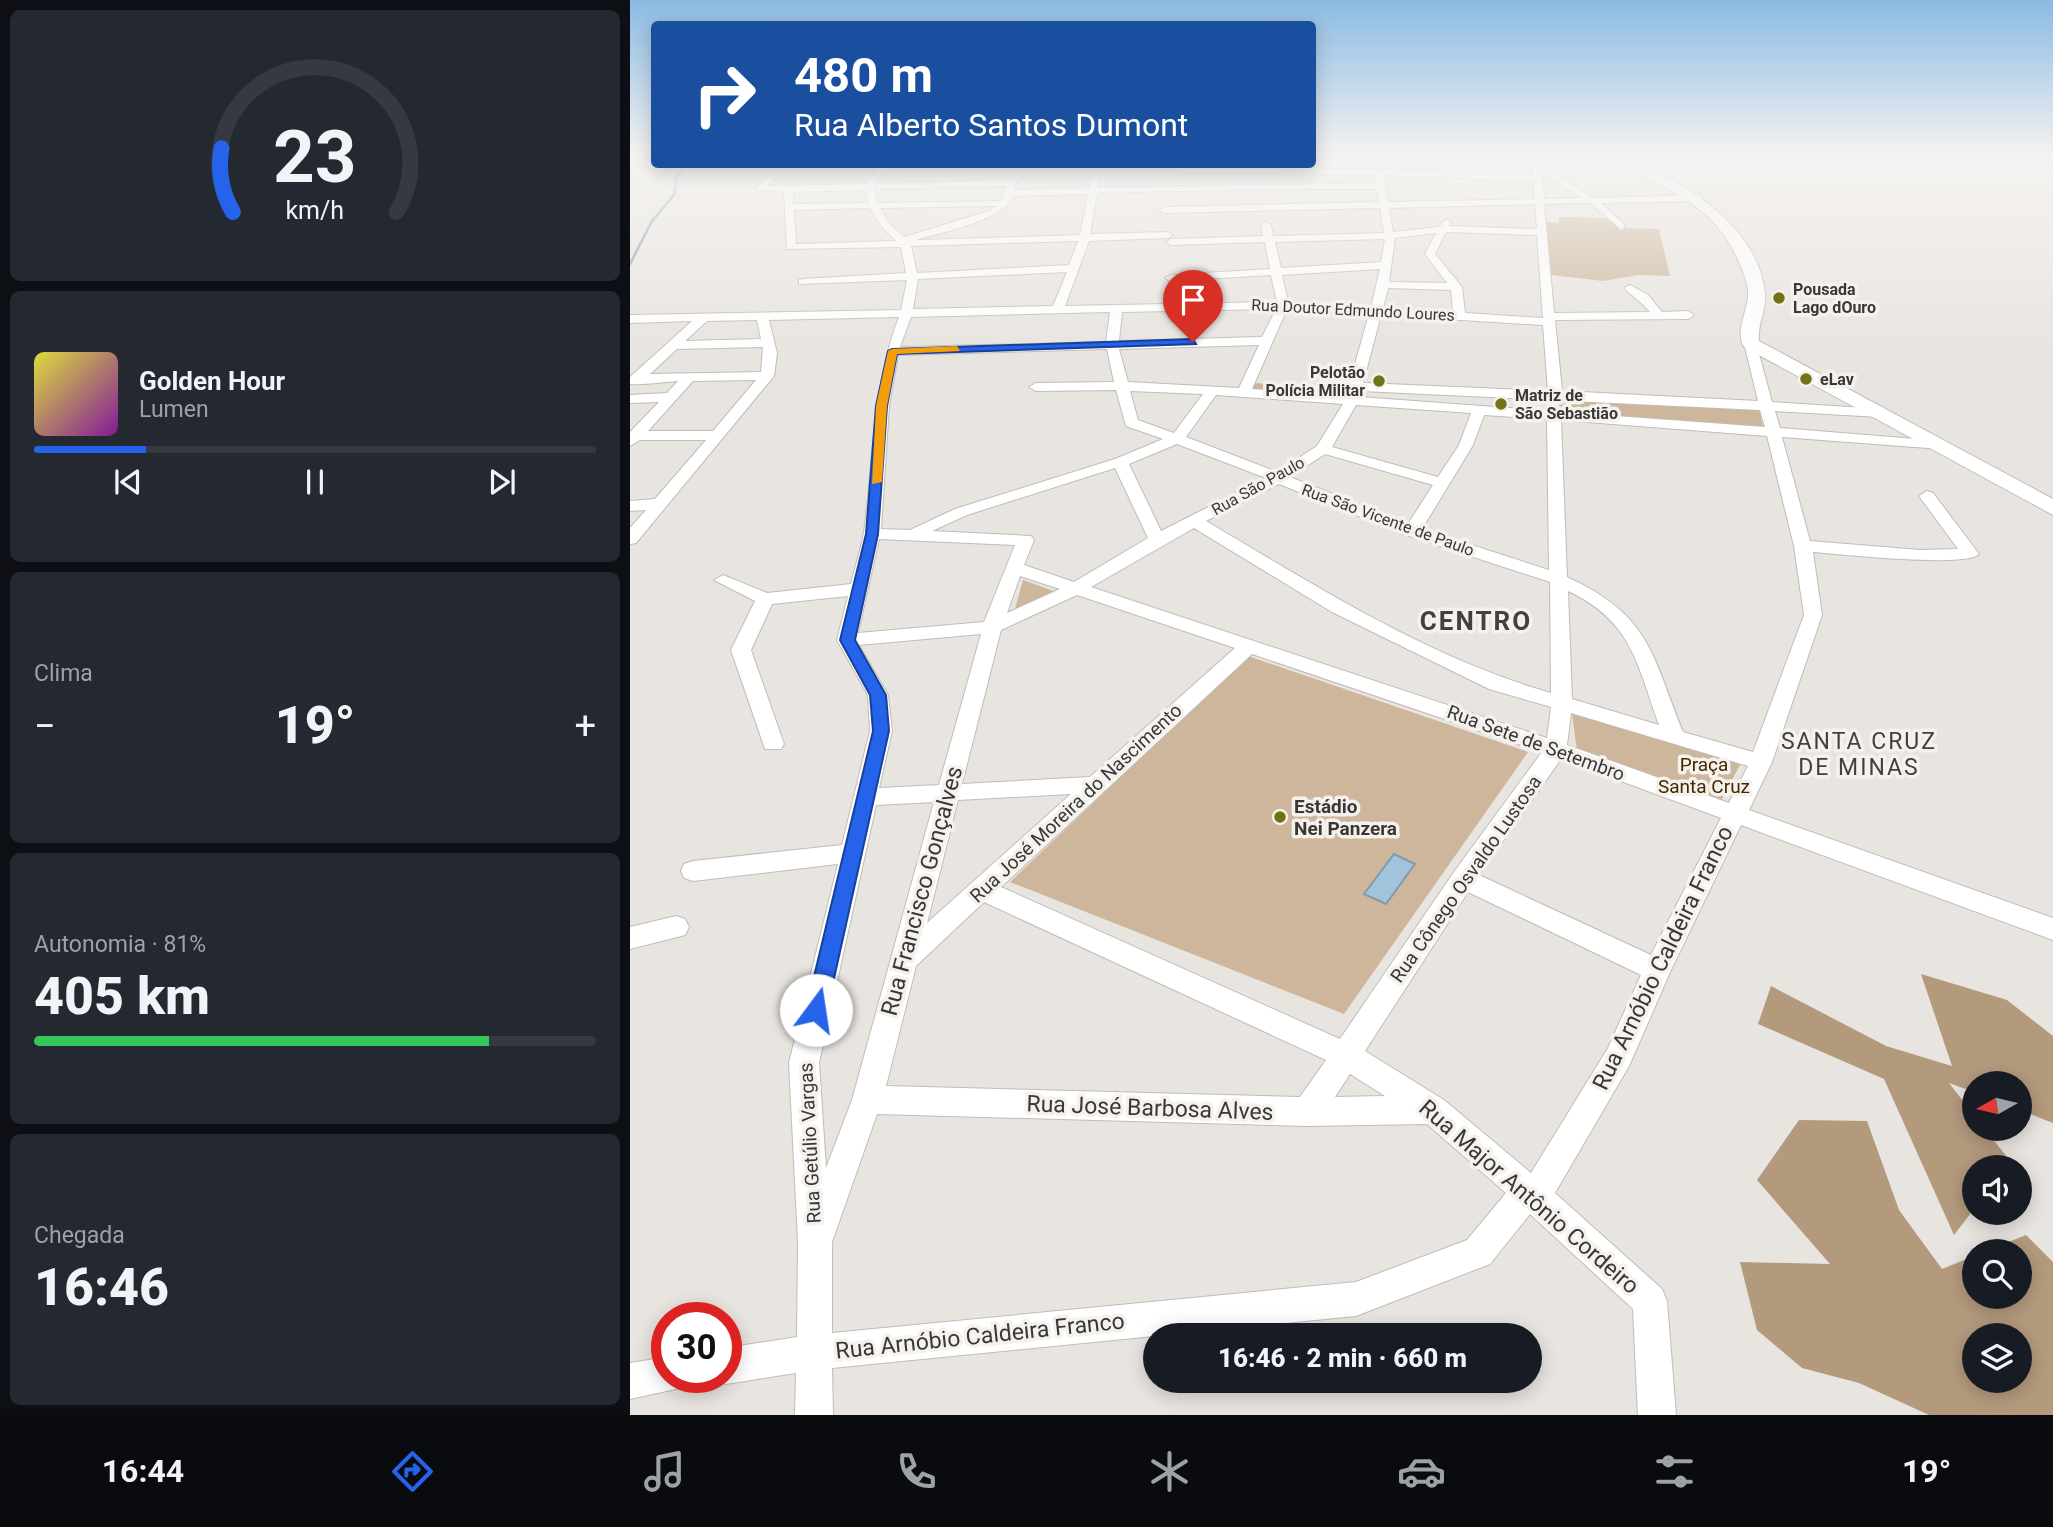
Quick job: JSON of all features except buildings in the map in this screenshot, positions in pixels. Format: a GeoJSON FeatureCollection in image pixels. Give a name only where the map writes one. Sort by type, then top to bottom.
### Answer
{"type":"FeatureCollection","features":[{"type":"Feature","properties":{"kind":"main road"},"geometry":{"type":"LineString","coordinates":[[1727,224],[1745,254],[1757,295],[1748,325],[1750,343],[2053,508]]}},
{"type":"Feature","properties":{"kind":"street"},"geometry":{"type":"LineString","coordinates":[[790,224],[791,247],[1084,239],[1390,238],[1433,243]]}},
{"type":"Feature","properties":{"kind":"street"},"geometry":{"type":"LineString","coordinates":[[881,224],[906,244]]}},
{"type":"Feature","properties":{"kind":"street"},"geometry":{"type":"LineString","coordinates":[[952,224],[905,240],[913,277],[912,297],[892,351],[882,406],[872,534],[847,640],[992,628]]}},
{"type":"Feature","properties":{"kind":"street"},"geometry":{"type":"LineString","coordinates":[[1058,310],[1075,268],[1086,224]]}},
{"type":"Feature","properties":{"kind":"street"},"geometry":{"type":"LineString","coordinates":[[1167,224],[1171,254]]}},
{"type":"Feature","properties":{"kind":"street"},"geometry":{"type":"LineString","coordinates":[[1246,386],[1283,305],[1266,224]]}},
{"type":"Feature","properties":{"kind":"street"},"geometry":{"type":"LineString","coordinates":[[1387,224],[1390,238]]}},
{"type":"Feature","properties":{"kind":"street"},"geometry":{"type":"LineString","coordinates":[[1445,224],[1433,243],[1430,254],[1456,287],[1459,316]]}},
{"type":"Feature","properties":{"kind":"street","name":"Rua Cônego Osvaldo Lustosa"},"geometry":{"type":"LineString","coordinates":[[1308,1112],[1464,879],[1556,749],[1562,704],[1561,581],[1554,405],[1539,224]]}},
{"type":"Feature","properties":{"kind":"street"},"geometry":{"type":"LineString","coordinates":[[1619,224],[1622,227]]}},
{"type":"Feature","properties":{"kind":"street"},"geometry":{"type":"LineString","coordinates":[[1390,238],[1442,229],[1540,232]]}},
{"type":"Feature","properties":{"kind":"street","name":"Rua São Paulo"},"geometry":{"type":"LineString","coordinates":[[992,628],[1075,589],[1157,540],[1278,478],[1323,449],[1354,393],[1382,285],[1390,238]]}},
{"type":"Feature","properties":{"kind":"street"},"geometry":{"type":"LineString","coordinates":[[1169,287],[1276,273],[1386,265]]}},
{"type":"Feature","properties":{"kind":"street"},"geometry":{"type":"LineString","coordinates":[[803,282],[1075,268]]}},
{"type":"Feature","properties":{"kind":"street"},"geometry":{"type":"LineString","coordinates":[[1382,285],[1456,287]]}},
{"type":"Feature","properties":{"kind":"street","name":"Rua Doutor Edmundo Loures"},"geometry":{"type":"LineString","coordinates":[[630,319],[1116,309],[1169,287],[1221,323],[1283,305],[1548,319],[1688,315]]}},
{"type":"Feature","properties":{"kind":"street"},"geometry":{"type":"LineString","coordinates":[[1630,288],[1644,297],[1658,314]]}},
{"type":"Feature","properties":{"kind":"street"},"geometry":{"type":"LineString","coordinates":[[1116,309],[1112,344],[1119,382]]}},
{"type":"Feature","properties":{"kind":"street"},"geometry":{"type":"LineString","coordinates":[[762,316],[754,356],[767,376]]}},
{"type":"Feature","properties":{"kind":"street"},"geometry":{"type":"LineString","coordinates":[[634,382],[704,317]]}},
{"type":"Feature","properties":{"kind":"street"},"geometry":{"type":"LineString","coordinates":[[892,351],[1112,344],[1221,323],[1267,341]]}},
{"type":"Feature","properties":{"kind":"street","name":"Rua Arnóbio Caldeira Franco"},"geometry":{"type":"LineString","coordinates":[[742,1364],[817,1352],[1356,1299],[1478,1251],[1528,1191],[1541,1188],[1619,1057],[1657,970],[1761,761],[1813,615],[1803,546],[1750,343]]}},
{"type":"Feature","properties":{"kind":"street"},"geometry":{"type":"LineString","coordinates":[[630,539],[767,376],[771,362],[754,356],[673,345]]}},
{"type":"Feature","properties":{"kind":"street"},"geometry":{"type":"LineString","coordinates":[[634,382],[689,377],[754,356]]}},
{"type":"Feature","properties":{"kind":"street"},"geometry":{"type":"LineString","coordinates":[[632,438],[689,377]]}},
{"type":"Feature","properties":{"kind":"street"},"geometry":{"type":"LineString","coordinates":[[1119,382],[1213,390],[1246,386]]}},
{"type":"Feature","properties":{"kind":"street"},"geometry":{"type":"LineString","coordinates":[[1036,387],[1119,382],[1246,386],[1354,393],[1426,405],[1479,410],[1554,405],[1770,419],[1880,413]]}},
{"type":"Feature","properties":{"kind":"street","name":"Rua São Vicente de Paulo"},"geometry":{"type":"LineString","coordinates":[[1119,382],[1131,423],[1178,438],[1412,531],[1561,581],[1599,603],[1629,625],[1674,736]]}},
{"type":"Feature","properties":{"kind":"street"},"geometry":{"type":"LineString","coordinates":[[1354,393],[1430,389],[1554,405],[1770,419],[1941,445]]}},
{"type":"Feature","properties":{"kind":"street"},"geometry":{"type":"LineString","coordinates":[[1426,405],[1430,389]]}},
{"type":"Feature","properties":{"kind":"street"},"geometry":{"type":"LineString","coordinates":[[872,534],[912,535],[961,512],[1120,462],[1178,438],[1213,390]]}},
{"type":"Feature","properties":{"kind":"street"},"geometry":{"type":"LineString","coordinates":[[630,399],[670,397]]}},
{"type":"Feature","properties":{"kind":"street"},"geometry":{"type":"LineString","coordinates":[[1412,531],[1466,445],[1479,410]]}},
{"type":"Feature","properties":{"kind":"street"},"geometry":{"type":"LineString","coordinates":[[632,438],[719,435]]}},
{"type":"Feature","properties":{"kind":"street"},"geometry":{"type":"LineString","coordinates":[[1323,449],[1444,483]]}},
{"type":"Feature","properties":{"kind":"street"},"geometry":{"type":"LineString","coordinates":[[1120,462],[1157,540]]}},
{"type":"Feature","properties":{"kind":"street"},"geometry":{"type":"LineString","coordinates":[[1803,546],[1920,555],[1970,554],[1927,496]]}},
{"type":"Feature","properties":{"kind":"street"},"geometry":{"type":"LineString","coordinates":[[630,506],[660,504]]}},
{"type":"Feature","properties":{"kind":"street"},"geometry":{"type":"LineString","coordinates":[[1194,521],[1339,608],[1496,684],[1761,761]]}},
{"type":"Feature","properties":{"kind":"street","name":"Rua Francisco Gonçalves"},"geometry":{"type":"LineString","coordinates":[[815,1242],[867,1100],[992,628],[1025,540],[912,535]]}},
{"type":"Feature","properties":{"kind":"street","name":"Rua Sete de Setembro"},"geometry":{"type":"LineString","coordinates":[[1015,568],[1556,749],[2053,929]]}},
{"type":"Feature","properties":{"kind":"street"},"geometry":{"type":"LineString","coordinates":[[723,580],[765,599],[860,589]]}},
{"type":"Feature","properties":{"kind":"street"},"geometry":{"type":"LineString","coordinates":[[765,599],[741,650],[773,744]]}},
{"type":"Feature","properties":{"kind":"street","name":"Rua Getúlio Vargas"},"geometry":{"type":"LineString","coordinates":[[814,1415],[817,1352],[815,1242],[804,1063],[881,731],[878,695],[847,640]]}},
{"type":"Feature","properties":{"kind":"street","name":"Rua José Moreira do Nascimento"},"geometry":{"type":"LineString","coordinates":[[903,961],[1250,645]]}},
{"type":"Feature","properties":{"kind":"street"},"geometry":{"type":"LineString","coordinates":[[867,797],[1094,785]]}},
{"type":"Feature","properties":{"kind":"street"},"geometry":{"type":"LineString","coordinates":[[693,871],[854,853]]}},
{"type":"Feature","properties":{"kind":"street"},"geometry":{"type":"LineString","coordinates":[[1464,879],[1657,970]]}},
{"type":"Feature","properties":{"kind":"street","name":"Rua Major Antônio Cordeiro"},"geometry":{"type":"LineString","coordinates":[[982,890],[1346,1055],[1433,1110],[1650,1301],[1657,1415]]}},
{"type":"Feature","properties":{"kind":"street"},"geometry":{"type":"LineString","coordinates":[[630,938],[676,927]]}},
{"type":"Feature","properties":{"kind":"street","name":"Rua José Barbosa Alves"},"geometry":{"type":"LineString","coordinates":[[867,1100],[1308,1112],[1433,1110]]}},
{"type":"Feature","properties":{"kind":"street"},"geometry":{"type":"LineString","coordinates":[[630,1381],[651,1378]]}},
{"type":"Feature","properties":{"kind":"green space"},"geometry":{"type":"Polygon","coordinates":[[[1546,224],[1616,224],[1621,228],[1659,229],[1670,276],[1638,275],[1603,281],[1551,275],[1546,224]]]}},
{"type":"Feature","properties":{"kind":"green space"},"geometry":{"type":"Polygon","coordinates":[[[1253,383],[1348,388],[1345,397],[1250,391],[1253,383]]]}},
{"type":"Feature","properties":{"kind":"green space"},"geometry":{"type":"Polygon","coordinates":[[[1559,397],[1759,407],[1763,428],[1560,412],[1559,397]]]}},
{"type":"Feature","properties":{"kind":"green space"},"geometry":{"type":"Polygon","coordinates":[[[1023,580],[1059,593],[1013,616],[1023,580]]]}},
{"type":"Feature","properties":{"kind":"green space","name":"Estádio Nei Panzera"},"geometry":{"type":"Polygon","coordinates":[[[1248,656],[1528,752],[1344,1014],[1010,882],[1248,656]]]}},
{"type":"Feature","properties":{"kind":"green space","name":"Praça Santa Cruz"},"geometry":{"type":"Polygon","coordinates":[[[1572,714],[1742,761],[1719,805],[1577,751],[1572,714]]]}},
{"type":"Feature","properties":{"kind":"shaded area"},"geometry":{"type":"Polygon","coordinates":[[[1921,974],[2007,1000],[2053,1036],[2053,1123],[2032,1115],[2032,1071],[1962,1071],[1962,1088],[1949,1083],[1962,1100],[1962,1141],[1994,1141],[2005,1155],[1962,1155],[1962,1225],[1954,1235],[1884,1079],[1758,1024],[1771,986],[1886,1046],[1952,1066],[1921,974]]]}},
{"type":"Feature","properties":{"kind":"shaded area"},"geometry":{"type":"Polygon","coordinates":[[[1799,1120],[1867,1121],[1899,1210],[1942,1269],[1962,1261],[1962,1309],[2032,1309],[2032,1241],[2053,1262],[2053,1415],[1929,1415],[1859,1383],[1802,1368],[1757,1330],[1740,1262],[1830,1264],[1757,1180],[1799,1120]]]}},
{"type":"Feature","properties":{"kind":"water"},"geometry":{"type":"Polygon","coordinates":[[[1394,854],[1415,864],[1386,904],[1364,894],[1394,854]]]}},
{"type":"Feature","properties":{"kind":"waterway"},"geometry":{"type":"LineString","coordinates":[[630,264],[650,224]]}},
{"type":"Feature","properties":{"kind":"slow traffic"},"geometry":{"type":"LineString","coordinates":[[876,482],[882,406],[892,351],[957,349]]}},
{"type":"Feature","properties":{"kind":"place","name":"Pousada Lago dOuro"},"geometry":{"type":"Point","coordinates":[1779,298]}},
{"type":"Feature","properties":{"kind":"place","name":"eLav"},"geometry":{"type":"Point","coordinates":[1806,379]}},
{"type":"Feature","properties":{"kind":"place","name":"Pelotão Polícia Militar"},"geometry":{"type":"Point","coordinates":[1379,381]}},
{"type":"Feature","properties":{"kind":"place","name":"Matriz de São Sebastião"},"geometry":{"type":"Point","coordinates":[1501,404]}},
{"type":"Feature","properties":{"kind":"place","name":"Estádio Nei Panzera"},"geometry":{"type":"Point","coordinates":[1280,817]}},
{"type":"Feature","properties":{"kind":"district","name":"CENTRO"},"geometry":{"type":"Point","coordinates":[1476,621]}},
{"type":"Feature","properties":{"kind":"district","name":"SANTA CRUZ DE MINAS"},"geometry":{"type":"Point","coordinates":[1859,754]}},
{"type":"Feature","properties":{"kind":"route"},"geometry":{"type":"LineString","coordinates":[[816,1010],[881,731],[878,695],[847,640],[872,534],[882,406],[892,351],[1193,342]]}}]}
